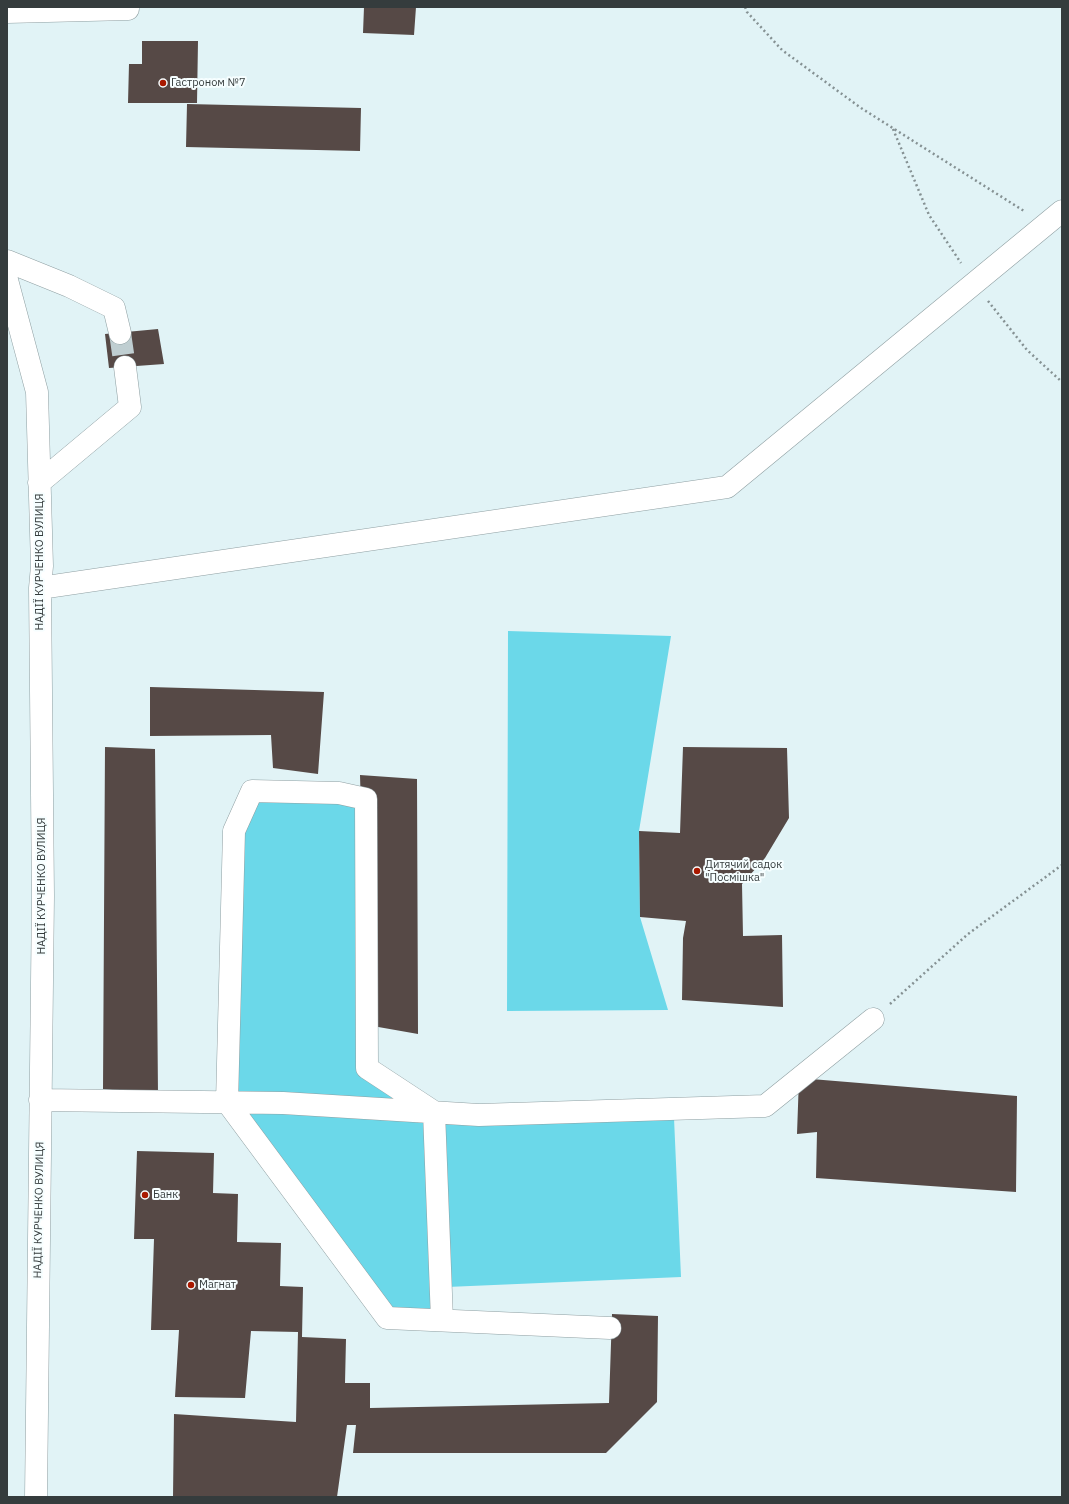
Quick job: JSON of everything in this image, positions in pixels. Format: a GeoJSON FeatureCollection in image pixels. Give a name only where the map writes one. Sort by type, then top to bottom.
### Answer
{"type":"FeatureCollection","features":[{"type":"Feature","properties":{"kind":"street"},"geometry":{"type":"LineString","coordinates":[[7,12],[128,9]]}},
{"type":"Feature","properties":{"kind":"street"},"geometry":{"type":"LineString","coordinates":[[40,588],[727,487],[1062,211]]}},
{"type":"Feature","properties":{"kind":"street"},"geometry":{"type":"LineString","coordinates":[[7,261],[69,286],[114,308],[120,333]]}},
{"type":"Feature","properties":{"kind":"street","name":"НАДІЇ КУРЧЕНКО ВУЛИЦЯ"},"geometry":{"type":"LineString","coordinates":[[7,280],[37,392],[42,566],[40,588],[42,888],[36,1497]]}},
{"type":"Feature","properties":{"kind":"street"},"geometry":{"type":"LineString","coordinates":[[39,483],[130,407],[125,367]]}},
{"type":"Feature","properties":{"kind":"street"},"geometry":{"type":"LineString","coordinates":[[434,1112],[367,1068],[366,799],[339,793],[252,791],[234,831],[227,1102],[387,1318],[610,1328]]}},
{"type":"Feature","properties":{"kind":"street"},"geometry":{"type":"LineString","coordinates":[[40,1100],[282,1103],[479,1115],[765,1106],[873,1019]]}},
{"type":"Feature","properties":{"kind":"street"},"geometry":{"type":"LineString","coordinates":[[434,1112],[442,1320]]}},
{"type":"Feature","properties":{"kind":"path"},"geometry":{"type":"LineString","coordinates":[[745,7],[747,12],[782,50],[861,108],[1045,225]]}},
{"type":"Feature","properties":{"kind":"path"},"geometry":{"type":"LineString","coordinates":[[873,1019],[968,934],[1062,865]]}},
{"type":"Feature","properties":{"kind":"shaded area"},"geometry":{"type":"Polygon","coordinates":[[[508,631],[671,636],[639,831],[640,917],[668,1010],[507,1011],[508,631]]]}},
{"type":"Feature","properties":{"kind":"shaded area"},"geometry":{"type":"Polygon","coordinates":[[[262,791],[366,799],[367,1067],[434,1112],[442,1320],[387,1318],[227,1102],[234,831],[262,791]]]}},
{"type":"Feature","properties":{"kind":"shaded area"},"geometry":{"type":"Polygon","coordinates":[[[674,1118],[681,1277],[447,1287],[442,1124],[674,1118]]]}},
{"type":"Feature","properties":{"kind":"building"},"geometry":{"type":"Polygon","coordinates":[[[364,7],[416,7],[414,35],[363,33],[364,7]]]}},
{"type":"Feature","properties":{"kind":"building","name":"Гастроном №7"},"geometry":{"type":"Polygon","coordinates":[[[142,41],[198,41],[197,103],[128,103],[129,64],[142,64],[142,41]]]}},
{"type":"Feature","properties":{"kind":"building"},"geometry":{"type":"Polygon","coordinates":[[[187,104],[361,108],[360,151],[186,147],[187,104]]]}},
{"type":"Feature","properties":{"kind":"building"},"geometry":{"type":"Polygon","coordinates":[[[158,329],[164,364],[109,368],[105,334],[158,329]]]}},
{"type":"Feature","properties":{"kind":"building"},"geometry":{"type":"Polygon","coordinates":[[[150,687],[324,692],[318,774],[273,768],[271,735],[150,736],[150,687]]]}},
{"type":"Feature","properties":{"kind":"building"},"geometry":{"type":"Polygon","coordinates":[[[105,747],[155,749],[158,1095],[103,1089],[105,747]]]}},
{"type":"Feature","properties":{"kind":"building","name":"Дитячий садок \"Посмішка\""},"geometry":{"type":"Polygon","coordinates":[[[683,747],[787,748],[789,818],[765,858],[742,884],[743,936],[782,935],[783,1007],[682,1000],[683,938],[686,921],[640,917],[639,831],[680,833],[683,747]]]}},
{"type":"Feature","properties":{"kind":"building"},"geometry":{"type":"Polygon","coordinates":[[[360,775],[417,779],[418,1034],[367,1025],[360,775]]]}},
{"type":"Feature","properties":{"kind":"building"},"geometry":{"type":"Polygon","coordinates":[[[799,1078],[1017,1096],[1016,1192],[816,1178],[817,1132],[797,1134],[799,1078]]]}},
{"type":"Feature","properties":{"kind":"building"},"geometry":{"type":"Polygon","coordinates":[[[137,1151],[214,1153],[213,1193],[238,1194],[237,1242],[281,1243],[280,1286],[303,1287],[302,1337],[346,1339],[345,1383],[370,1383],[370,1408],[609,1403],[612,1314],[658,1316],[657,1402],[606,1453],[353,1453],[356,1425],[347,1425],[337,1497],[173,1497],[174,1414],[296,1422],[298,1332],[251,1331],[245,1398],[175,1397],[179,1330],[151,1330],[154,1239],[134,1239],[137,1151]]]}},
{"type":"Feature","properties":{"kind":"tunnel"},"geometry":{"type":"LineString","coordinates":[[120,333],[125,367]]}},
{"type":"Feature","properties":{"kind":"place","name":"Гастроном №7"},"geometry":{"type":"Point","coordinates":[163,83]}},
{"type":"Feature","properties":{"kind":"place","name":"Дитячий садок \"Посмішка\""},"geometry":{"type":"Point","coordinates":[697,871]}},
{"type":"Feature","properties":{"kind":"place","name":"Банк"},"geometry":{"type":"Point","coordinates":[145,1195]}},
{"type":"Feature","properties":{"kind":"place","name":"Магнат"},"geometry":{"type":"Point","coordinates":[191,1285]}}]}
